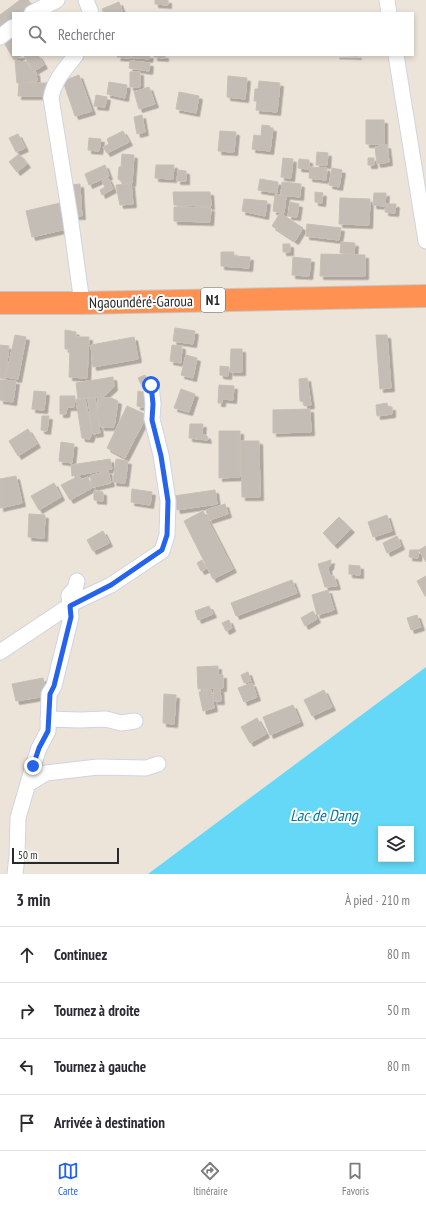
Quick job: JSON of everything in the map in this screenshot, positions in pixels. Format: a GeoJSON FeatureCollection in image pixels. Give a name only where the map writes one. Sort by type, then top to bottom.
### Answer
{"type":"FeatureCollection","features":[{"type":"Feature","properties":{"kind":"highway","name":"Ngaoundéré-Garoua"},"geometry":{"type":"LineString","coordinates":[[0,303],[82,303],[426,296]]}},
{"type":"Feature","properties":{"kind":"street"},"geometry":{"type":"LineString","coordinates":[[34,12],[57,0]]}},
{"type":"Feature","properties":{"kind":"street"},"geometry":{"type":"LineString","coordinates":[[86,0],[91,12]]}},
{"type":"Feature","properties":{"kind":"street"},"geometry":{"type":"LineString","coordinates":[[387,0],[389,12]]}},
{"type":"Feature","properties":{"kind":"street"},"geometry":{"type":"LineString","coordinates":[[0,37],[12,28]]}},
{"type":"Feature","properties":{"kind":"street"},"geometry":{"type":"LineString","coordinates":[[75,56],[56,80],[52,89],[51,98],[82,303]]}},
{"type":"Feature","properties":{"kind":"street"},"geometry":{"type":"LineString","coordinates":[[396,56],[426,241]]}},
{"type":"Feature","properties":{"kind":"street"},"geometry":{"type":"LineString","coordinates":[[0,652],[70,606],[111,585],[162,550],[167,535],[168,501],[161,456],[152,420],[153,404],[151,385]]}},
{"type":"Feature","properties":{"kind":"street"},"geometry":{"type":"LineString","coordinates":[[15,874],[18,818],[39,748],[48,731],[50,694],[54,686],[71,617],[69,595],[75,589],[77,581]]}},
{"type":"Feature","properties":{"kind":"street"},"geometry":{"type":"LineString","coordinates":[[48,719],[106,719],[121,723],[135,721]]}},
{"type":"Feature","properties":{"kind":"street"},"geometry":{"type":"LineString","coordinates":[[28,784],[46,773],[98,767],[146,768],[158,764]]}},
{"type":"Feature","properties":{"kind":"water","name":"Lac de Dang"},"geometry":{"type":"Polygon","coordinates":[[[426,667],[426,874],[148,874],[426,667]]]}},
{"type":"Feature","properties":{"kind":"building"},"geometry":{"type":"Polygon","coordinates":[[[20,0],[28,0],[32,5],[22,12],[12,12],[12,20],[0,30],[0,15],[20,0]]]}},
{"type":"Feature","properties":{"kind":"building"},"geometry":{"type":"Polygon","coordinates":[[[155,0],[168,0],[168,5],[155,4],[155,0]]]}},
{"type":"Feature","properties":{"kind":"building"},"geometry":{"type":"Polygon","coordinates":[[[119,2],[123,12],[104,12],[102,9],[119,2]]]}},
{"type":"Feature","properties":{"kind":"building"},"geometry":{"type":"Polygon","coordinates":[[[12,36],[12,56],[21,56],[14,60],[3,41],[12,36]]]}},
{"type":"Feature","properties":{"kind":"building"},"geometry":{"type":"Polygon","coordinates":[[[24,56],[39,56],[44,65],[34,71],[24,56]]]}},
{"type":"Feature","properties":{"kind":"building"},"geometry":{"type":"Polygon","coordinates":[[[130,56],[130,58],[117,57],[130,56]]]}},
{"type":"Feature","properties":{"kind":"building"},"geometry":{"type":"Polygon","coordinates":[[[131,56],[150,56],[149,59],[131,56]]]}},
{"type":"Feature","properties":{"kind":"building"},"geometry":{"type":"Polygon","coordinates":[[[165,56],[165,58],[154,57],[165,56]]]}},
{"type":"Feature","properties":{"kind":"building"},"geometry":{"type":"Polygon","coordinates":[[[15,61],[27,62],[32,72],[36,72],[37,81],[17,83],[15,61]]]}},
{"type":"Feature","properties":{"kind":"building"},"geometry":{"type":"Polygon","coordinates":[[[130,61],[150,63],[149,71],[129,68],[130,61]]]}},
{"type":"Feature","properties":{"kind":"building"},"geometry":{"type":"Polygon","coordinates":[[[130,72],[140,72],[140,87],[130,87],[130,72]]]}},
{"type":"Feature","properties":{"kind":"building"},"geometry":{"type":"Polygon","coordinates":[[[79,75],[92,111],[75,116],[63,81],[79,75]]]}},
{"type":"Feature","properties":{"kind":"building"},"geometry":{"type":"Polygon","coordinates":[[[228,76],[247,78],[245,99],[227,97],[228,76]]]}},
{"type":"Feature","properties":{"kind":"building"},"geometry":{"type":"Polygon","coordinates":[[[259,81],[280,83],[277,112],[256,110],[257,101],[254,101],[255,89],[258,89],[259,81]]]}},
{"type":"Feature","properties":{"kind":"building"},"geometry":{"type":"Polygon","coordinates":[[[109,82],[127,85],[125,98],[107,94],[109,82]]]}},
{"type":"Feature","properties":{"kind":"building"},"geometry":{"type":"Polygon","coordinates":[[[19,83],[49,83],[47,96],[18,96],[19,83]]]}},
{"type":"Feature","properties":{"kind":"building"},"geometry":{"type":"Polygon","coordinates":[[[149,87],[155,104],[139,109],[134,92],[149,87]]]}},
{"type":"Feature","properties":{"kind":"building"},"geometry":{"type":"Polygon","coordinates":[[[179,92],[199,96],[196,113],[176,109],[179,92]]]}},
{"type":"Feature","properties":{"kind":"building"},"geometry":{"type":"Polygon","coordinates":[[[96,95],[107,97],[105,107],[94,106],[96,95]]]}},
{"type":"Feature","properties":{"kind":"building"},"geometry":{"type":"Polygon","coordinates":[[[142,115],[145,132],[137,134],[134,117],[142,115]]]}},
{"type":"Feature","properties":{"kind":"building"},"geometry":{"type":"Polygon","coordinates":[[[366,120],[384,120],[384,144],[366,144],[366,120]]]}},
{"type":"Feature","properties":{"kind":"building"},"geometry":{"type":"Polygon","coordinates":[[[262,125],[273,128],[270,151],[252,149],[254,135],[261,136],[262,125]]]}},
{"type":"Feature","properties":{"kind":"building"},"geometry":{"type":"Polygon","coordinates":[[[123,131],[129,142],[107,153],[103,147],[109,144],[107,139],[123,131]]]}},
{"type":"Feature","properties":{"kind":"building"},"geometry":{"type":"Polygon","coordinates":[[[220,131],[236,132],[234,152],[218,151],[220,131]]]}},
{"type":"Feature","properties":{"kind":"building"},"geometry":{"type":"Polygon","coordinates":[[[18,134],[25,148],[16,152],[9,138],[18,134]]]}},
{"type":"Feature","properties":{"kind":"building"},"geometry":{"type":"Polygon","coordinates":[[[89,138],[101,139],[99,151],[88,150],[89,138]]]}},
{"type":"Feature","properties":{"kind":"building"},"geometry":{"type":"Polygon","coordinates":[[[387,145],[389,162],[377,164],[375,147],[387,145]]]}},
{"type":"Feature","properties":{"kind":"building"},"geometry":{"type":"Polygon","coordinates":[[[317,152],[328,153],[327,165],[316,165],[317,152]]]}},
{"type":"Feature","properties":{"kind":"building"},"geometry":{"type":"Polygon","coordinates":[[[19,154],[27,164],[17,172],[9,162],[19,154]]]}},
{"type":"Feature","properties":{"kind":"building"},"geometry":{"type":"Polygon","coordinates":[[[122,154],[134,155],[132,183],[125,183],[118,179],[122,154]]]}},
{"type":"Feature","properties":{"kind":"building"},"geometry":{"type":"Polygon","coordinates":[[[283,158],[293,159],[291,178],[281,177],[283,158]]]}},
{"type":"Feature","properties":{"kind":"building"},"geometry":{"type":"Polygon","coordinates":[[[368,158],[374,158],[374,165],[368,165],[368,158]]]}},
{"type":"Feature","properties":{"kind":"building"},"geometry":{"type":"Polygon","coordinates":[[[299,159],[309,160],[309,169],[298,168],[299,159]]]}},
{"type":"Feature","properties":{"kind":"building"},"geometry":{"type":"Polygon","coordinates":[[[105,165],[109,176],[89,185],[85,174],[105,165]]]}},
{"type":"Feature","properties":{"kind":"building"},"geometry":{"type":"Polygon","coordinates":[[[156,165],[174,165],[173,179],[155,178],[156,165]]]}},
{"type":"Feature","properties":{"kind":"building"},"geometry":{"type":"Polygon","coordinates":[[[310,167],[327,168],[326,180],[309,178],[310,167]]]}},
{"type":"Feature","properties":{"kind":"building"},"geometry":{"type":"Polygon","coordinates":[[[332,168],[342,170],[339,187],[329,185],[332,168]]]}},
{"type":"Feature","properties":{"kind":"building"},"geometry":{"type":"Polygon","coordinates":[[[178,170],[186,171],[186,181],[177,181],[178,170]]]}},
{"type":"Feature","properties":{"kind":"building"},"geometry":{"type":"Polygon","coordinates":[[[108,178],[113,189],[102,195],[100,190],[105,187],[102,181],[108,178]]]}},
{"type":"Feature","properties":{"kind":"building"},"geometry":{"type":"Polygon","coordinates":[[[260,179],[278,182],[277,193],[258,190],[260,179]]]}},
{"type":"Feature","properties":{"kind":"building"},"geometry":{"type":"Polygon","coordinates":[[[282,182],[301,184],[300,197],[281,195],[282,182]]]}},
{"type":"Feature","properties":{"kind":"building"},"geometry":{"type":"Polygon","coordinates":[[[80,184],[81,204],[72,204],[71,185],[80,184]]]}},
{"type":"Feature","properties":{"kind":"building"},"geometry":{"type":"Polygon","coordinates":[[[131,184],[133,204],[120,205],[116,185],[131,184]]]}},
{"type":"Feature","properties":{"kind":"building"},"geometry":{"type":"Polygon","coordinates":[[[173,192],[210,192],[211,206],[174,205],[173,192]]]}},
{"type":"Feature","properties":{"kind":"building"},"geometry":{"type":"Polygon","coordinates":[[[315,192],[323,193],[322,203],[315,202],[315,192]]]}},
{"type":"Feature","properties":{"kind":"building"},"geometry":{"type":"Polygon","coordinates":[[[374,193],[386,193],[385,206],[373,205],[374,193]]]}},
{"type":"Feature","properties":{"kind":"building"},"geometry":{"type":"Polygon","coordinates":[[[275,195],[286,196],[284,213],[273,211],[275,195]]]}},
{"type":"Feature","properties":{"kind":"building"},"geometry":{"type":"Polygon","coordinates":[[[340,198],[370,199],[369,225],[339,224],[340,198]]]}},
{"type":"Feature","properties":{"kind":"building"},"geometry":{"type":"Polygon","coordinates":[[[244,199],[267,201],[265,216],[242,211],[244,199]]]}},
{"type":"Feature","properties":{"kind":"building"},"geometry":{"type":"Polygon","coordinates":[[[290,202],[299,204],[297,217],[288,216],[290,202]]]}},
{"type":"Feature","properties":{"kind":"building"},"geometry":{"type":"Polygon","coordinates":[[[60,203],[66,229],[32,237],[26,211],[60,203]]]}},
{"type":"Feature","properties":{"kind":"building"},"geometry":{"type":"Polygon","coordinates":[[[74,204],[81,204],[82,216],[75,216],[74,204]]]}},
{"type":"Feature","properties":{"kind":"building"},"geometry":{"type":"Polygon","coordinates":[[[386,204],[396,204],[395,213],[385,212],[386,204]]]}},
{"type":"Feature","properties":{"kind":"building"},"geometry":{"type":"Polygon","coordinates":[[[174,207],[211,208],[210,222],[174,221],[174,207]]]}},
{"type":"Feature","properties":{"kind":"building"},"geometry":{"type":"Polygon","coordinates":[[[280,213],[303,228],[295,241],[272,226],[280,213]]]}},
{"type":"Feature","properties":{"kind":"building"},"geometry":{"type":"Polygon","coordinates":[[[307,224],[341,228],[339,240],[306,236],[307,224]]]}},
{"type":"Feature","properties":{"kind":"building"},"geometry":{"type":"Polygon","coordinates":[[[341,242],[355,243],[354,254],[340,253],[341,242]]]}},
{"type":"Feature","properties":{"kind":"building"},"geometry":{"type":"Polygon","coordinates":[[[283,244],[290,244],[290,252],[283,252],[283,244]]]}},
{"type":"Feature","properties":{"kind":"building"},"geometry":{"type":"Polygon","coordinates":[[[221,252],[234,252],[233,256],[250,257],[249,268],[221,266],[221,252]]]}},
{"type":"Feature","properties":{"kind":"building"},"geometry":{"type":"Polygon","coordinates":[[[321,254],[365,255],[365,276],[320,276],[321,254]]]}},
{"type":"Feature","properties":{"kind":"building"},"geometry":{"type":"Polygon","coordinates":[[[293,257],[311,259],[309,276],[292,275],[293,257]]]}},
{"type":"Feature","properties":{"kind":"building"},"geometry":{"type":"Polygon","coordinates":[[[175,328],[195,331],[193,344],[173,341],[175,328]]]}},
{"type":"Feature","properties":{"kind":"building"},"geometry":{"type":"Polygon","coordinates":[[[65,330],[76,332],[76,337],[89,337],[87,378],[69,377],[70,349],[65,349],[65,330]]]}},
{"type":"Feature","properties":{"kind":"building"},"geometry":{"type":"Polygon","coordinates":[[[15,335],[26,337],[18,379],[6,377],[15,335]]]}},
{"type":"Feature","properties":{"kind":"building"},"geometry":{"type":"Polygon","coordinates":[[[376,335],[387,335],[391,388],[380,389],[376,335]]]}},
{"type":"Feature","properties":{"kind":"building"},"geometry":{"type":"Polygon","coordinates":[[[134,337],[138,359],[93,367],[91,345],[134,337]]]}},
{"type":"Feature","properties":{"kind":"building"},"geometry":{"type":"Polygon","coordinates":[[[0,345],[9,346],[5,379],[0,378],[0,345]]]}},
{"type":"Feature","properties":{"kind":"building"},"geometry":{"type":"Polygon","coordinates":[[[172,345],[182,346],[181,363],[170,361],[172,345]]]}},
{"type":"Feature","properties":{"kind":"building"},"geometry":{"type":"Polygon","coordinates":[[[231,349],[242,349],[242,372],[230,372],[231,349]]]}},
{"type":"Feature","properties":{"kind":"building"},"geometry":{"type":"Polygon","coordinates":[[[186,355],[197,358],[193,378],[181,375],[186,355]]]}},
{"type":"Feature","properties":{"kind":"building"},"geometry":{"type":"Polygon","coordinates":[[[220,366],[229,367],[228,376],[220,375],[220,366]]]}},
{"type":"Feature","properties":{"kind":"building"},"geometry":{"type":"Polygon","coordinates":[[[145,375],[150,385],[143,388],[138,378],[145,375]]]}},
{"type":"Feature","properties":{"kind":"building"},"geometry":{"type":"Polygon","coordinates":[[[113,377],[114,387],[104,396],[78,399],[76,383],[113,377]]]}},
{"type":"Feature","properties":{"kind":"building"},"geometry":{"type":"Polygon","coordinates":[[[307,378],[311,405],[304,406],[304,402],[300,401],[299,379],[307,378]]]}},
{"type":"Feature","properties":{"kind":"building"},"geometry":{"type":"Polygon","coordinates":[[[0,380],[16,381],[13,402],[0,400],[0,380]]]}},
{"type":"Feature","properties":{"kind":"building"},"geometry":{"type":"Polygon","coordinates":[[[219,385],[234,386],[233,400],[222,399],[222,403],[218,403],[219,385]]]}},
{"type":"Feature","properties":{"kind":"building"},"geometry":{"type":"Polygon","coordinates":[[[181,389],[195,394],[189,412],[174,408],[181,389]]]}},
{"type":"Feature","properties":{"kind":"building"},"geometry":{"type":"Polygon","coordinates":[[[34,391],[46,392],[44,410],[32,409],[34,391]]]}},
{"type":"Feature","properties":{"kind":"building"},"geometry":{"type":"Polygon","coordinates":[[[138,391],[150,394],[148,408],[137,406],[138,391]]]}},
{"type":"Feature","properties":{"kind":"building"},"geometry":{"type":"Polygon","coordinates":[[[60,396],[75,396],[74,407],[67,407],[66,414],[60,414],[60,396]]]}},
{"type":"Feature","properties":{"kind":"building"},"geometry":{"type":"Polygon","coordinates":[[[95,398],[100,433],[93,434],[88,399],[95,398]]]}},
{"type":"Feature","properties":{"kind":"building"},"geometry":{"type":"Polygon","coordinates":[[[98,398],[111,398],[118,401],[114,427],[101,427],[98,414],[98,398]]]}},
{"type":"Feature","properties":{"kind":"building"},"geometry":{"type":"Polygon","coordinates":[[[85,399],[92,433],[90,439],[82,438],[76,400],[85,399]]]}},
{"type":"Feature","properties":{"kind":"building"},"geometry":{"type":"Polygon","coordinates":[[[387,403],[388,407],[392,407],[392,414],[377,416],[376,405],[387,403]]]}},
{"type":"Feature","properties":{"kind":"building"},"geometry":{"type":"Polygon","coordinates":[[[127,406],[147,415],[125,458],[107,448],[127,406]]]}},
{"type":"Feature","properties":{"kind":"building"},"geometry":{"type":"Polygon","coordinates":[[[310,409],[311,432],[273,433],[273,410],[310,409]]]}},
{"type":"Feature","properties":{"kind":"building"},"geometry":{"type":"Polygon","coordinates":[[[42,416],[49,416],[47,431],[41,430],[42,416]]]}},
{"type":"Feature","properties":{"kind":"building"},"geometry":{"type":"Polygon","coordinates":[[[190,424],[203,424],[202,434],[207,436],[208,440],[189,438],[190,424]]]}},
{"type":"Feature","properties":{"kind":"building"},"geometry":{"type":"Polygon","coordinates":[[[28,429],[37,444],[18,456],[9,441],[28,429]]]}},
{"type":"Feature","properties":{"kind":"building"},"geometry":{"type":"Polygon","coordinates":[[[219,431],[240,431],[240,477],[219,478],[219,431]]]}},
{"type":"Feature","properties":{"kind":"building"},"geometry":{"type":"Polygon","coordinates":[[[241,441],[259,441],[260,497],[242,497],[241,441]]]}},
{"type":"Feature","properties":{"kind":"building"},"geometry":{"type":"Polygon","coordinates":[[[61,442],[74,444],[72,463],[59,461],[61,442]]]}},
{"type":"Feature","properties":{"kind":"building"},"geometry":{"type":"Polygon","coordinates":[[[110,459],[112,469],[72,476],[71,465],[110,459]]]}},
{"type":"Feature","properties":{"kind":"building"},"geometry":{"type":"Polygon","coordinates":[[[116,459],[128,461],[125,483],[113,482],[116,459]]]}},
{"type":"Feature","properties":{"kind":"building"},"geometry":{"type":"Polygon","coordinates":[[[108,471],[111,483],[93,487],[90,476],[108,471]]]}},
{"type":"Feature","properties":{"kind":"building"},"geometry":{"type":"Polygon","coordinates":[[[16,476],[22,503],[0,508],[0,479],[16,476]]]}},
{"type":"Feature","properties":{"kind":"building"},"geometry":{"type":"Polygon","coordinates":[[[79,476],[81,480],[88,477],[92,488],[70,500],[61,485],[79,476]]]}},
{"type":"Feature","properties":{"kind":"building"},"geometry":{"type":"Polygon","coordinates":[[[54,483],[61,497],[39,510],[31,496],[54,483]]]}},
{"type":"Feature","properties":{"kind":"building"},"geometry":{"type":"Polygon","coordinates":[[[132,489],[152,492],[150,505],[131,502],[132,489]]]}},
{"type":"Feature","properties":{"kind":"building"},"geometry":{"type":"Polygon","coordinates":[[[215,490],[217,504],[177,510],[174,496],[215,490]]]}},
{"type":"Feature","properties":{"kind":"building"},"geometry":{"type":"Polygon","coordinates":[[[94,491],[103,492],[103,501],[94,500],[94,491]]]}},
{"type":"Feature","properties":{"kind":"building"},"geometry":{"type":"Polygon","coordinates":[[[225,504],[228,514],[209,520],[206,510],[225,504]]]}},
{"type":"Feature","properties":{"kind":"building"},"geometry":{"type":"Polygon","coordinates":[[[203,511],[233,569],[213,579],[184,521],[203,511]]]}},
{"type":"Feature","properties":{"kind":"building"},"geometry":{"type":"Polygon","coordinates":[[[29,514],[45,515],[44,538],[28,537],[29,514]]]}},
{"type":"Feature","properties":{"kind":"building"},"geometry":{"type":"Polygon","coordinates":[[[387,515],[392,531],[373,537],[368,522],[387,515]]]}},
{"type":"Feature","properties":{"kind":"building"},"geometry":{"type":"Polygon","coordinates":[[[339,517],[351,529],[334,545],[323,533],[339,517]]]}},
{"type":"Feature","properties":{"kind":"building"},"geometry":{"type":"Polygon","coordinates":[[[103,531],[109,543],[93,551],[87,540],[103,531]]]}},
{"type":"Feature","properties":{"kind":"building"},"geometry":{"type":"Polygon","coordinates":[[[397,536],[401,546],[387,553],[383,543],[397,536]]]}},
{"type":"Feature","properties":{"kind":"building"},"geometry":{"type":"Polygon","coordinates":[[[426,546],[426,562],[419,550],[426,546]]]}},
{"type":"Feature","properties":{"kind":"building"},"geometry":{"type":"Polygon","coordinates":[[[410,550],[419,550],[418,558],[409,557],[410,550]]]}},
{"type":"Feature","properties":{"kind":"building"},"geometry":{"type":"Polygon","coordinates":[[[202,560],[206,569],[201,571],[197,563],[202,560]]]}},
{"type":"Feature","properties":{"kind":"building"},"geometry":{"type":"Polygon","coordinates":[[[331,560],[328,568],[329,573],[331,576],[334,576],[337,586],[325,587],[318,564],[331,560]]]}},
{"type":"Feature","properties":{"kind":"building"},"geometry":{"type":"Polygon","coordinates":[[[349,565],[360,566],[360,575],[349,574],[349,565]]]}},
{"type":"Feature","properties":{"kind":"building"},"geometry":{"type":"Polygon","coordinates":[[[426,576],[426,596],[425,596],[417,581],[426,576]]]}},
{"type":"Feature","properties":{"kind":"building"},"geometry":{"type":"Polygon","coordinates":[[[292,580],[297,593],[236,616],[231,603],[292,580]]]}},
{"type":"Feature","properties":{"kind":"building"},"geometry":{"type":"Polygon","coordinates":[[[328,590],[334,610],[317,615],[312,595],[328,590]]]}},
{"type":"Feature","properties":{"kind":"building"},"geometry":{"type":"Polygon","coordinates":[[[209,606],[213,614],[198,620],[195,611],[209,606]]]}},
{"type":"Feature","properties":{"kind":"building"},"geometry":{"type":"Polygon","coordinates":[[[313,611],[317,619],[305,626],[301,618],[313,611]]]}},
{"type":"Feature","properties":{"kind":"building"},"geometry":{"type":"Polygon","coordinates":[[[417,615],[421,627],[411,630],[407,618],[417,615]]]}},
{"type":"Feature","properties":{"kind":"building"},"geometry":{"type":"Polygon","coordinates":[[[229,620],[232,628],[226,631],[222,623],[229,620]]]}},
{"type":"Feature","properties":{"kind":"building"},"geometry":{"type":"Polygon","coordinates":[[[218,666],[218,675],[223,675],[223,688],[198,689],[197,667],[218,666]]]}},
{"type":"Feature","properties":{"kind":"building"},"geometry":{"type":"Polygon","coordinates":[[[248,672],[251,681],[244,683],[241,675],[248,672]]]}},
{"type":"Feature","properties":{"kind":"building"},"geometry":{"type":"Polygon","coordinates":[[[43,678],[46,696],[16,701],[12,684],[43,678]]]}},
{"type":"Feature","properties":{"kind":"building"},"geometry":{"type":"Polygon","coordinates":[[[252,683],[257,697],[244,702],[238,688],[252,683]]]}},
{"type":"Feature","properties":{"kind":"building"},"geometry":{"type":"Polygon","coordinates":[[[214,689],[220,689],[221,701],[214,701],[214,689]]]}},
{"type":"Feature","properties":{"kind":"building"},"geometry":{"type":"Polygon","coordinates":[[[211,690],[214,708],[203,711],[199,692],[211,690]]]}},
{"type":"Feature","properties":{"kind":"building"},"geometry":{"type":"Polygon","coordinates":[[[324,690],[332,707],[312,716],[304,700],[324,690]]]}},
{"type":"Feature","properties":{"kind":"building"},"geometry":{"type":"Polygon","coordinates":[[[164,694],[176,695],[174,724],[163,723],[164,694]]]}},
{"type":"Feature","properties":{"kind":"building"},"geometry":{"type":"Polygon","coordinates":[[[293,705],[300,722],[270,735],[263,717],[293,705]]]}},
{"type":"Feature","properties":{"kind":"building"},"geometry":{"type":"Polygon","coordinates":[[[257,718],[266,734],[250,743],[241,727],[257,718]]]}},
{"type":"Feature","properties":{"kind":"route"},"geometry":{"type":"LineString","coordinates":[[33,766],[39,748],[48,731],[50,694],[54,686],[71,617],[70,606],[75,602],[111,585],[144,564],[162,550],[167,535],[168,501],[161,456],[156,441],[152,420],[153,404],[151,385]]}}]}
